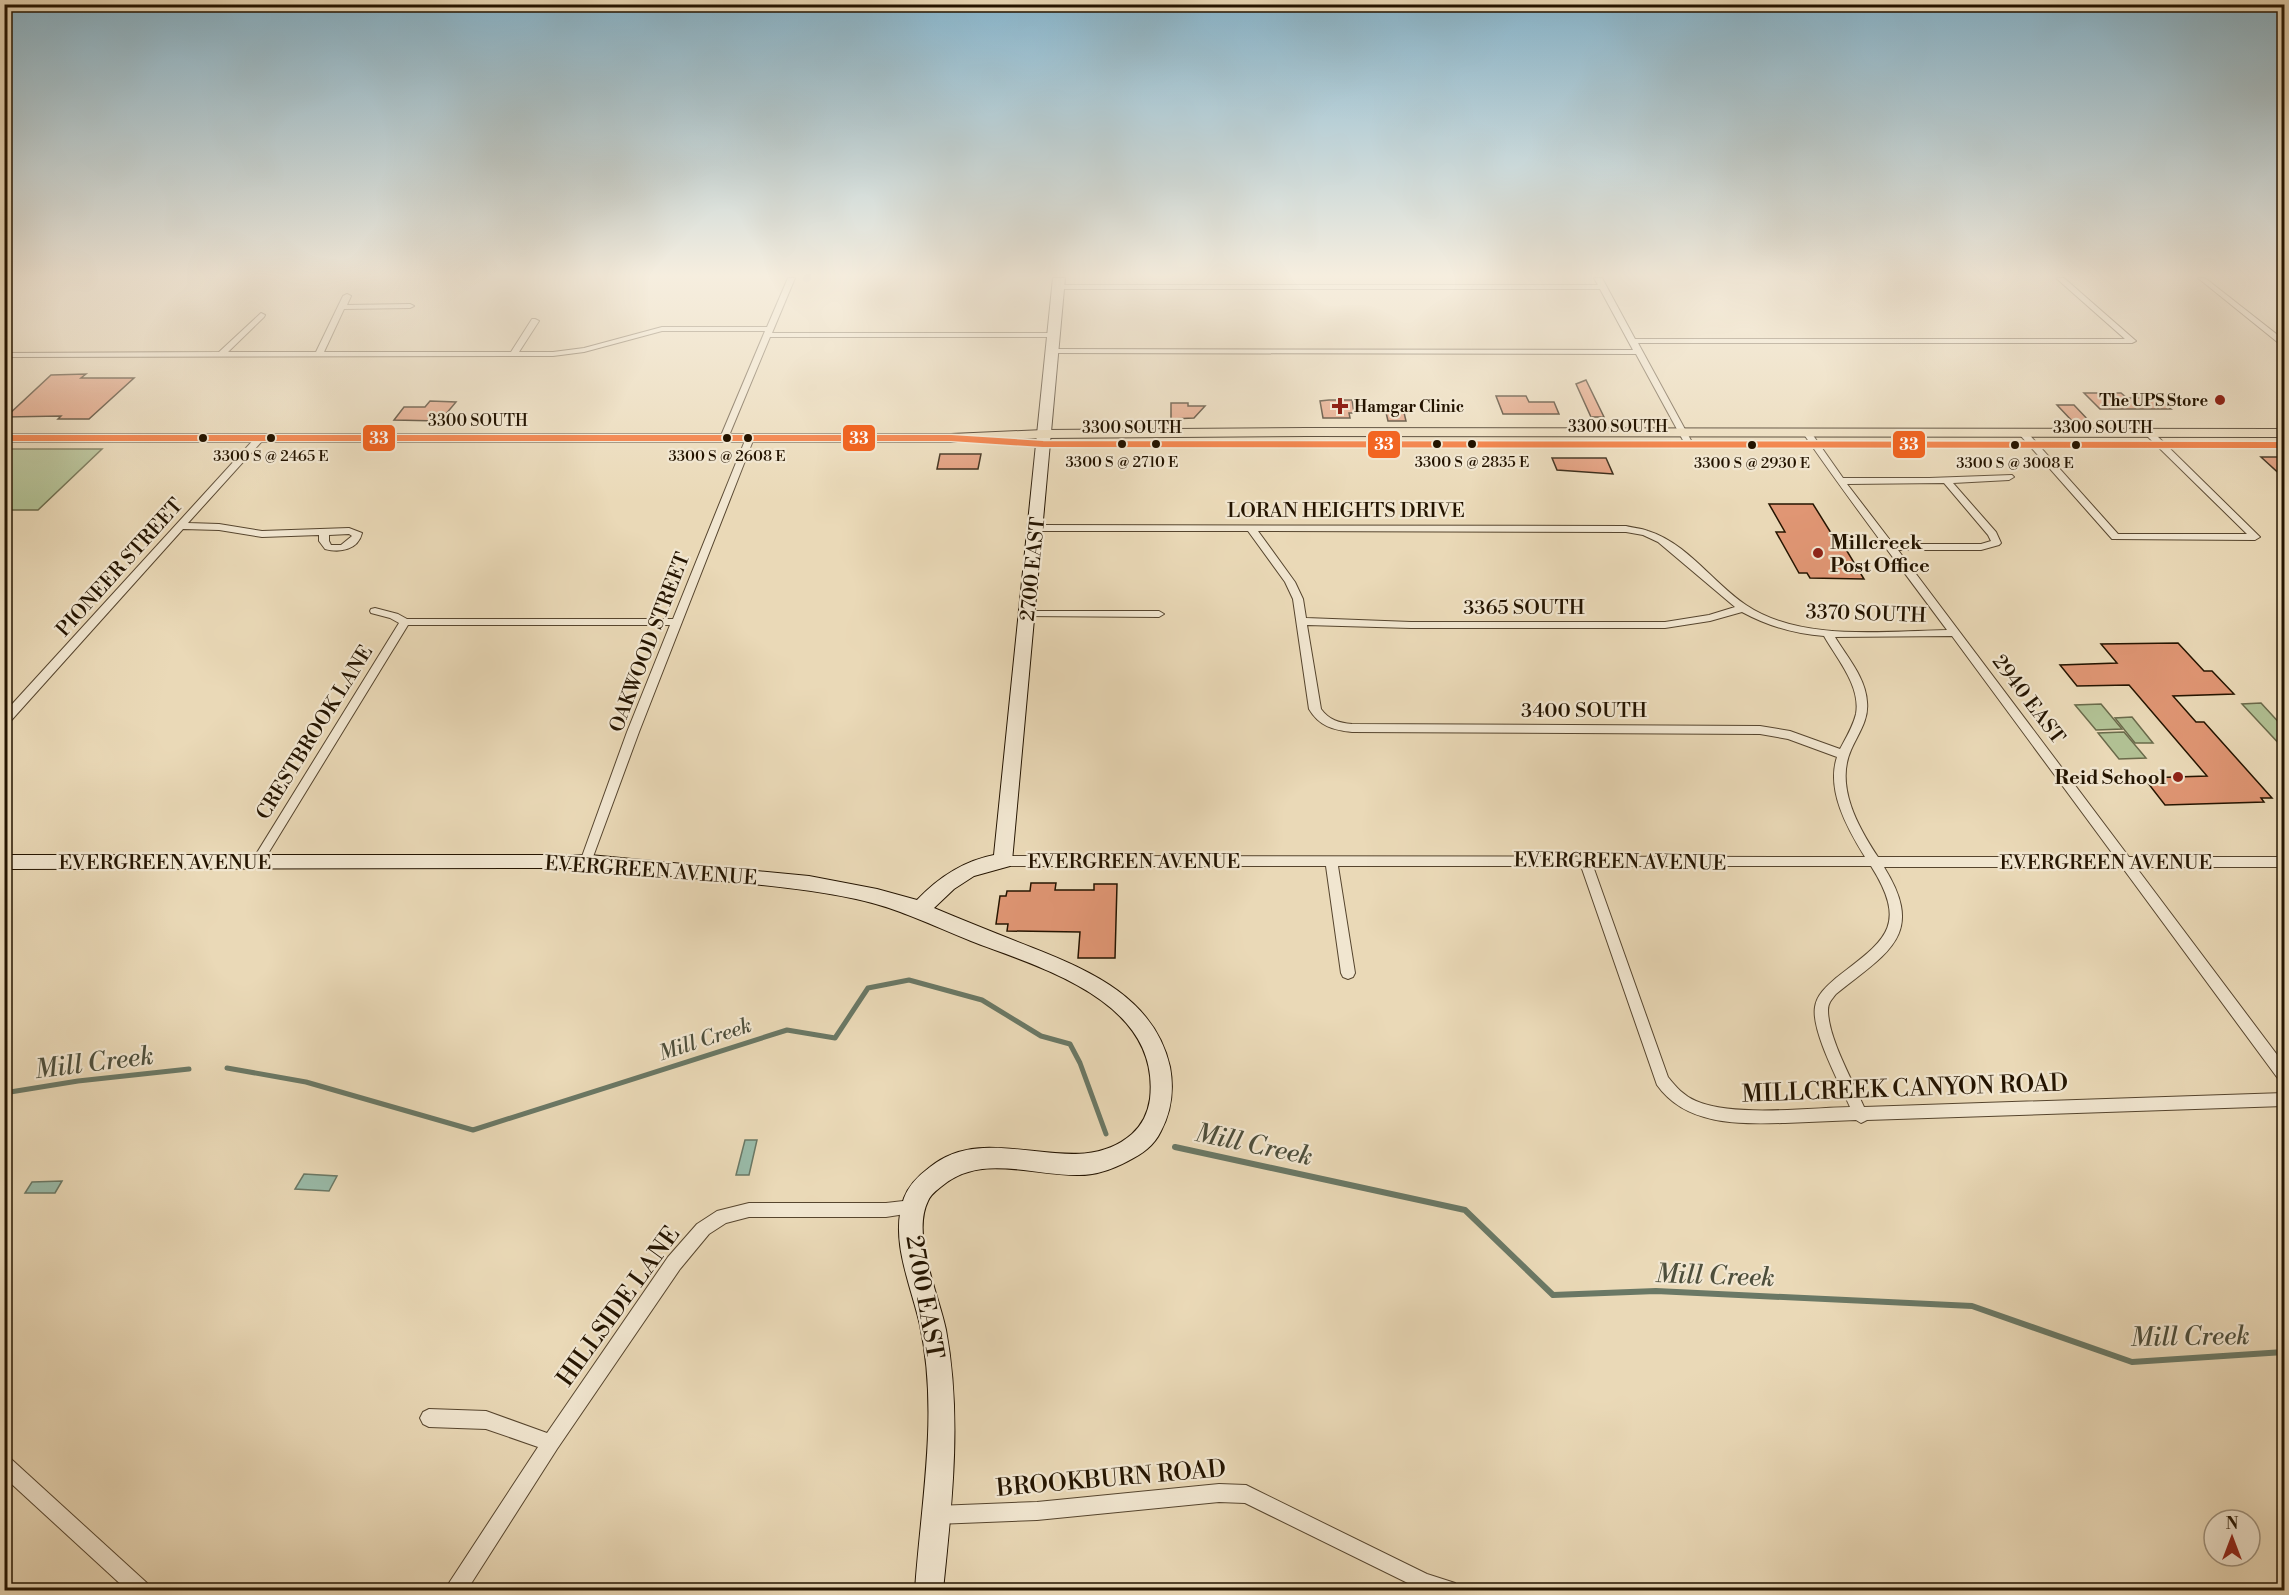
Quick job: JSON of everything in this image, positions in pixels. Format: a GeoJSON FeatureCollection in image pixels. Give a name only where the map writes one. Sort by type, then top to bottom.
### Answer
{"type":"FeatureCollection","features":[{"type":"Feature","properties":{"kind":"main road","name":"3300 SOUTH"},"geometry":{"type":"LineString","coordinates":[[1810,439],[2023,433],[2284,433]]}},
{"type":"Feature","properties":{"kind":"main road","name":"3300 SOUTH"},"geometry":{"type":"LineString","coordinates":[[4,438],[1686,438],[2034,445],[2284,445]]}},
{"type":"Feature","properties":{"kind":"street"},"geometry":{"type":"LineString","coordinates":[[4,355],[560,352]]}},
{"type":"Feature","properties":{"kind":"street"},"geometry":{"type":"LineString","coordinates":[[724,438],[760,352]]}},
{"type":"Feature","properties":{"kind":"street","name":"2700 EAST"},"geometry":{"type":"LineString","coordinates":[[1003,861],[1052,352]]}},
{"type":"Feature","properties":{"kind":"street"},"geometry":{"type":"LineString","coordinates":[[1639,352],[1686,438]]}},
{"type":"Feature","properties":{"kind":"street"},"geometry":{"type":"LineString","coordinates":[[2023,433],[2115,537],[2255,537],[2149,433]]}},
{"type":"Feature","properties":{"kind":"street","name":"PIONEER STREET"},"geometry":{"type":"LineString","coordinates":[[4,721],[260,438]]}},
{"type":"Feature","properties":{"kind":"street","name":"OAKWOOD STREET"},"geometry":{"type":"LineString","coordinates":[[586,862],[675,622],[750,438]]}},
{"type":"Feature","properties":{"kind":"street","name":"2940 EAST"},"geometry":{"type":"LineString","coordinates":[[1810,439],[2284,1075]]}},
{"type":"Feature","properties":{"kind":"street"},"geometry":{"type":"LineString","coordinates":[[1840,481],[2009,477]]}},
{"type":"Feature","properties":{"kind":"street"},"geometry":{"type":"LineString","coordinates":[[1891,547],[1981,547],[1996,543],[1993,534],[1946,480]]}},
{"type":"Feature","properties":{"kind":"street"},"geometry":{"type":"LineString","coordinates":[[180,526],[219,527],[262,534],[324,533]]}},
{"type":"Feature","properties":{"kind":"street","name":"LORAN HEIGHTS DRIVE"},"geometry":{"type":"LineString","coordinates":[[1036,528],[1617,528],[1636,530],[1655,536]]}},
{"type":"Feature","properties":{"kind":"street"},"geometry":{"type":"LineString","coordinates":[[1251,528],[1294,588],[1300,604],[1302,621]]}},
{"type":"Feature","properties":{"kind":"street","name":"3370 SOUTH"},"geometry":{"type":"LineString","coordinates":[[1655,536],[1675,549],[1744,608],[1778,625],[1828,634],[1955,633]]}},
{"type":"Feature","properties":{"kind":"street","name":"3365 SOUTH"},"geometry":{"type":"LineString","coordinates":[[1302,621],[1411,625],[1665,625],[1710,618],[1744,608]]}},
{"type":"Feature","properties":{"kind":"street"},"geometry":{"type":"LineString","coordinates":[[375,611],[394,616],[405,622],[675,622]]}},
{"type":"Feature","properties":{"kind":"street"},"geometry":{"type":"LineString","coordinates":[[1028,614],[1159,614]]}},
{"type":"Feature","properties":{"kind":"street","name":"3400 SOUTH"},"geometry":{"type":"LineString","coordinates":[[1302,621],[1315,709],[1323,721],[1332,725],[1352,728],[1760,730],[1790,735],[1842,754]]}},
{"type":"Feature","properties":{"kind":"street","name":"CRESTBROOK LANE"},"geometry":{"type":"LineString","coordinates":[[257,862],[405,622]]}},
{"type":"Feature","properties":{"kind":"street"},"geometry":{"type":"LineString","coordinates":[[1828,634],[1856,682],[1862,704],[1860,717],[1838,767],[1841,789],[1848,810],[1882,872],[1895,904],[1896,922],[1892,940],[1884,950],[1828,993],[1821,1006],[1823,1025],[1861,1116]]}},
{"type":"Feature","properties":{"kind":"street"},"geometry":{"type":"LineString","coordinates":[[1331,860],[1348,973]]}},
{"type":"Feature","properties":{"kind":"street","name":"EVERGREEN AVENUE"},"geometry":{"type":"LineString","coordinates":[[4,862],[586,862],[799,882],[897,901],[921,909],[951,879],[984,863],[1003,861],[2284,862]]}},
{"type":"Feature","properties":{"kind":"street","name":"MILLCREEK CANYON ROAD"},"geometry":{"type":"LineString","coordinates":[[1586,863],[1662,1080],[1675,1098],[1687,1105],[1726,1116],[1861,1116],[1994,1108],[2284,1100]]}},
{"type":"Feature","properties":{"kind":"street","name":"2700 EAST"},"geometry":{"type":"LineString","coordinates":[[921,909],[961,928],[1083,977],[1109,993],[1126,1009],[1152,1045],[1162,1079],[1161,1098],[1154,1125],[1137,1145],[1118,1158],[1104,1163],[1053,1164],[994,1156],[958,1162],[947,1166],[932,1177],[918,1192],[912,1207],[915,1251],[933,1327],[939,1374],[940,1435],[929,1590]]}},
{"type":"Feature","properties":{"kind":"street","name":"HILLSIDE LANE"},"geometry":{"type":"LineString","coordinates":[[456,1590],[551,1443],[674,1263],[704,1229],[723,1216],[749,1210],[886,1210],[912,1207]]}},
{"type":"Feature","properties":{"kind":"street"},"geometry":{"type":"LineString","coordinates":[[429,1418],[486,1420],[551,1443]]}},
{"type":"Feature","properties":{"kind":"street"},"geometry":{"type":"LineString","coordinates":[[4,1464],[140,1590]]}},
{"type":"Feature","properties":{"kind":"street","name":"BROOKBURN ROAD"},"geometry":{"type":"LineString","coordinates":[[936,1515],[1037,1511],[1219,1493],[1246,1494],[1424,1582],[1448,1590]]}},
{"type":"Feature","properties":{"kind":"shaded area"},"geometry":{"type":"Polygon","coordinates":[[[5,449],[102,449],[38,510],[10,510],[5,515],[5,449]]]}},
{"type":"Feature","properties":{"kind":"shaded area"},"geometry":{"type":"Polygon","coordinates":[[[2261,703],[2284,728],[2284,749],[2242,704],[2261,703]]]}},
{"type":"Feature","properties":{"kind":"shaded area"},"geometry":{"type":"Polygon","coordinates":[[[2101,704],[2122,729],[2096,730],[2075,705],[2101,704]]]}},
{"type":"Feature","properties":{"kind":"shaded area"},"geometry":{"type":"Polygon","coordinates":[[[2132,717],[2153,743],[2135,743],[2115,718],[2132,717]]]}},
{"type":"Feature","properties":{"kind":"shaded area"},"geometry":{"type":"Polygon","coordinates":[[[2124,732],[2146,758],[2119,759],[2098,733],[2124,732]]]}},
{"type":"Feature","properties":{"kind":"shaded area"},"geometry":{"type":"Polygon","coordinates":[[[745,1140],[757,1140],[749,1175],[736,1175],[745,1140]]]}},
{"type":"Feature","properties":{"kind":"shaded area"},"geometry":{"type":"Polygon","coordinates":[[[304,1174],[337,1176],[329,1191],[295,1189],[304,1174]]]}},
{"type":"Feature","properties":{"kind":"shaded area"},"geometry":{"type":"Polygon","coordinates":[[[62,1181],[55,1193],[25,1193],[32,1182],[62,1181]]]}},
{"type":"Feature","properties":{"kind":"building"},"geometry":{"type":"Polygon","coordinates":[[[86,374],[81,378],[134,378],[89,419],[58,419],[61,416],[6,417],[51,375],[86,374]]]}},
{"type":"Feature","properties":{"kind":"building"},"geometry":{"type":"Polygon","coordinates":[[[1586,380],[1604,417],[1591,417],[1576,384],[1586,380]]]}},
{"type":"Feature","properties":{"kind":"building"},"geometry":{"type":"Polygon","coordinates":[[[2084,393],[2121,393],[2127,398],[2159,398],[2171,409],[2100,409],[2084,393]]]}},
{"type":"Feature","properties":{"kind":"building"},"geometry":{"type":"Polygon","coordinates":[[[1496,396],[1526,396],[1529,402],[1554,402],[1559,414],[1503,414],[1496,396]]]}},
{"type":"Feature","properties":{"kind":"building","name":"Hamgar Clinic"},"geometry":{"type":"Polygon","coordinates":[[[1352,400],[1354,413],[1349,413],[1350,418],[1323,418],[1320,401],[1352,400]]]}},
{"type":"Feature","properties":{"kind":"building"},"geometry":{"type":"Polygon","coordinates":[[[430,401],[456,402],[440,421],[394,420],[404,407],[425,407],[430,401]]]}},
{"type":"Feature","properties":{"kind":"building"},"geometry":{"type":"Polygon","coordinates":[[[1171,403],[1205,406],[1194,418],[1171,419],[1171,403]]]}},
{"type":"Feature","properties":{"kind":"building"},"geometry":{"type":"Polygon","coordinates":[[[1384,404],[1402,404],[1406,421],[1388,421],[1384,404]]]}},
{"type":"Feature","properties":{"kind":"building"},"geometry":{"type":"Polygon","coordinates":[[[2057,405],[2074,405],[2091,423],[2074,423],[2057,405]]]}},
{"type":"Feature","properties":{"kind":"building"},"geometry":{"type":"Polygon","coordinates":[[[940,454],[981,454],[978,469],[937,469],[940,454]]]}},
{"type":"Feature","properties":{"kind":"building"},"geometry":{"type":"Polygon","coordinates":[[[2261,457],[2284,457],[2284,478],[2261,457]]]}},
{"type":"Feature","properties":{"kind":"building"},"geometry":{"type":"Polygon","coordinates":[[[1552,458],[1606,458],[1613,474],[1557,470],[1552,458]]]}},
{"type":"Feature","properties":{"kind":"building","name":"Millcreek Post Office"},"geometry":{"type":"Polygon","coordinates":[[[1769,504],[1813,504],[1831,533],[1836,533],[1864,579],[1810,578],[1807,573],[1799,573],[1776,532],[1785,532],[1769,504]]]}},
{"type":"Feature","properties":{"kind":"building"},"geometry":{"type":"Polygon","coordinates":[[[2178,643],[2204,671],[2212,671],[2234,694],[2173,696],[2196,722],[2204,722],[2272,798],[2261,798],[2264,802],[2165,805],[2144,778],[2207,776],[2129,685],[2077,686],[2060,665],[2117,663],[2101,644],[2178,643]]]}},
{"type":"Feature","properties":{"kind":"building"},"geometry":{"type":"Polygon","coordinates":[[[1031,883],[1056,883],[1055,890],[1094,890],[1094,884],[1117,884],[1115,958],[1078,958],[1080,932],[1007,931],[1008,924],[996,924],[1000,896],[1006,896],[1007,891],[1030,891],[1031,883]]]}},
{"type":"Feature","properties":{"kind":"waterway","name":"Mill Creek"},"geometry":{"type":"LineString","coordinates":[[227,1068],[306,1082],[473,1130],[787,1030],[835,1038],[868,988],[909,980],[982,1000],[1041,1036],[1070,1044],[1080,1063],[1106,1134]]}},
{"type":"Feature","properties":{"kind":"waterway","name":"Mill Creek"},"geometry":{"type":"LineString","coordinates":[[4,1093],[78,1081],[189,1069]]}},
{"type":"Feature","properties":{"kind":"waterway","name":"Mill Creek"},"geometry":{"type":"LineString","coordinates":[[1175,1147],[1465,1210],[1553,1295],[1656,1291],[1972,1306],[2132,1362],[2284,1352]]}},
{"type":"Feature","properties":{"kind":"transit line","name":"33"},"geometry":{"type":"LineString","coordinates":[[4,438],[951,438],[1043,444],[2284,445]]}},
{"type":"Feature","properties":{"kind":"place","name":"The UPS Store"},"geometry":{"type":"Point","coordinates":[2220,400]}},
{"type":"Feature","properties":{"kind":"place","name":"Hamgar Clinic"},"geometry":{"type":"Point","coordinates":[1340,406]}},
{"type":"Feature","properties":{"kind":"place","name":"3300 S @ 2465 E"},"geometry":{"type":"Point","coordinates":[271,438]}},
{"type":"Feature","properties":{"kind":"place","name":"3300 S @ 2608 E"},"geometry":{"type":"Point","coordinates":[727,438]}},
{"type":"Feature","properties":{"kind":"place","name":"3300 S @ 2710 E"},"geometry":{"type":"Point","coordinates":[1122,444]}},
{"type":"Feature","properties":{"kind":"place","name":"3300 S @ 2835 E"},"geometry":{"type":"Point","coordinates":[1472,444]}},
{"type":"Feature","properties":{"kind":"place","name":"3300 S @ 2930 E"},"geometry":{"type":"Point","coordinates":[1752,445]}},
{"type":"Feature","properties":{"kind":"place","name":"3300 S @ 3008 E"},"geometry":{"type":"Point","coordinates":[2015,445]}},
{"type":"Feature","properties":{"kind":"place","name":"Millcreek Post Office"},"geometry":{"type":"Point","coordinates":[1818,553]}},
{"type":"Feature","properties":{"kind":"place","name":"Reid School"},"geometry":{"type":"Point","coordinates":[2178,777]}}]}
